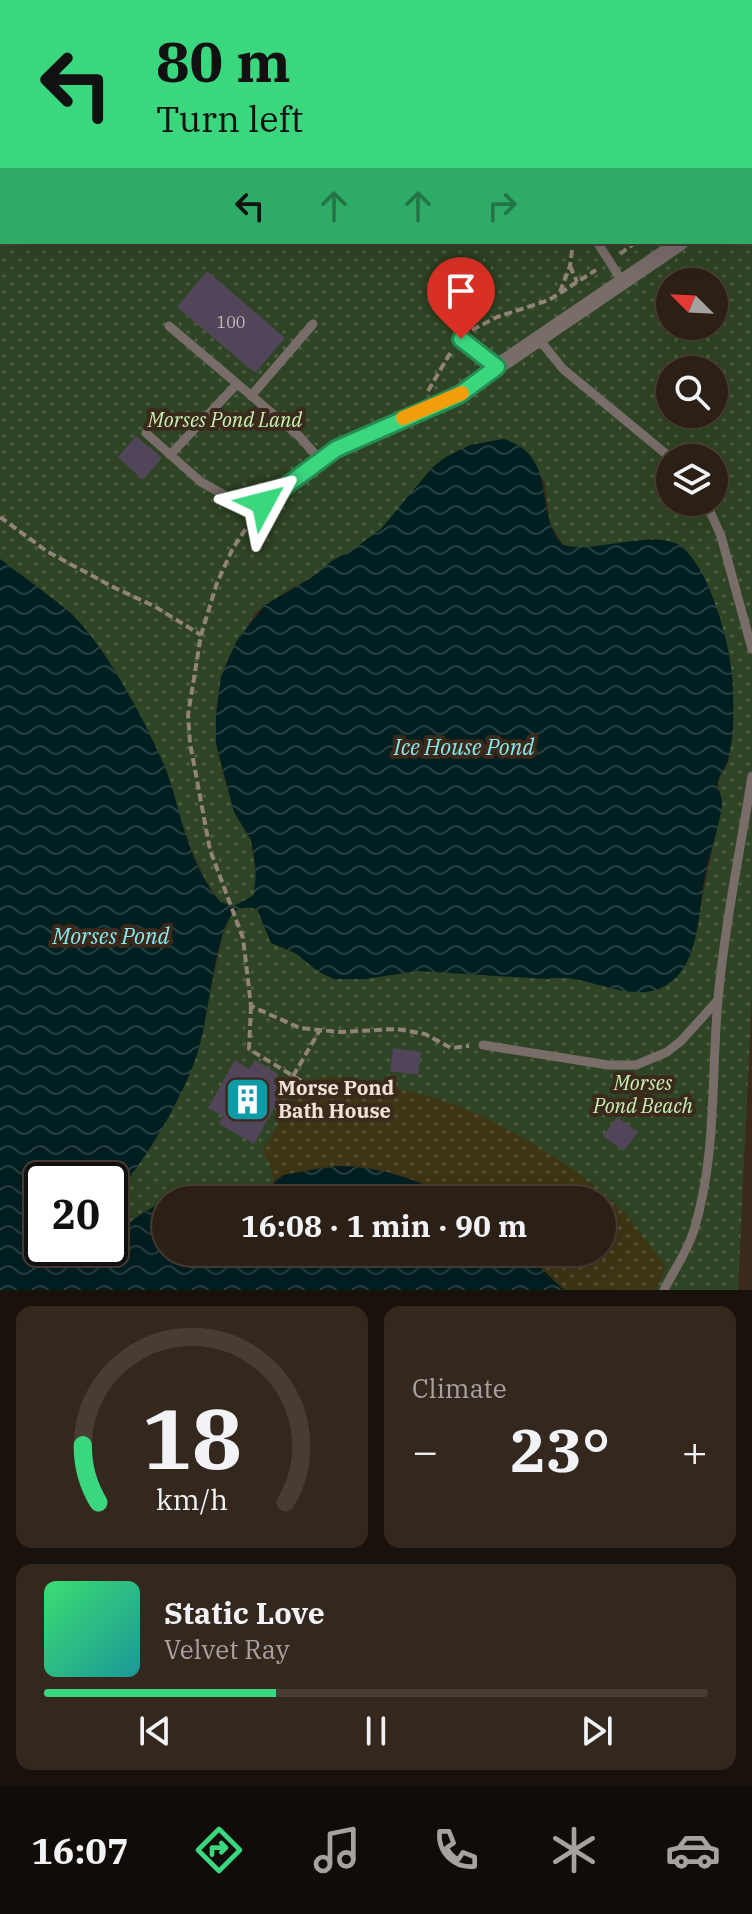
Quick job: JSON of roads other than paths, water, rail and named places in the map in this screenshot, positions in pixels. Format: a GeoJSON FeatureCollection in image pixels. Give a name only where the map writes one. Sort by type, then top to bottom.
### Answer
{"type":"FeatureCollection","features":[{"type":"Feature","properties":{"kind":"street"},"geometry":{"type":"LineString","coordinates":[[497,367],[678,244]]}},
{"type":"Feature","properties":{"kind":"lane"},"geometry":{"type":"LineString","coordinates":[[598,244],[622,281]]}},
{"type":"Feature","properties":{"kind":"lane"},"geometry":{"type":"LineString","coordinates":[[251,396],[313,324]]}},
{"type":"Feature","properties":{"kind":"lane"},"geometry":{"type":"LineString","coordinates":[[169,326],[300,437],[320,460]]}},
{"type":"Feature","properties":{"kind":"lane"},"geometry":{"type":"LineString","coordinates":[[146,433],[212,489],[237,502],[254,505],[273,498],[320,460],[351,441],[459,395],[497,367],[461,339]]}},
{"type":"Feature","properties":{"kind":"lane"},"geometry":{"type":"LineString","coordinates":[[539,339],[563,369],[656,446]]}},
{"type":"Feature","properties":{"kind":"lane"},"geometry":{"type":"LineString","coordinates":[[170,455],[237,384]]}},
{"type":"Feature","properties":{"kind":"lane"},"geometry":{"type":"LineString","coordinates":[[712,516],[721,536],[752,649]]}},
{"type":"Feature","properties":{"kind":"lane"},"geometry":{"type":"LineString","coordinates":[[664,1290],[688,1245],[704,1188],[710,1140],[718,1000],[731,894],[752,776]]}},
{"type":"Feature","properties":{"kind":"lane"},"geometry":{"type":"LineString","coordinates":[[483,1045],[608,1065],[636,1065],[660,1056],[681,1041],[718,1000]]}},
{"type":"Feature","properties":{"kind":"water","name":"Ice House Pond"},"geometry":{"type":"Polygon","coordinates":[[[504,439],[522,448],[533,459],[540,473],[549,518],[563,545],[577,547],[642,540],[671,542],[682,547],[692,558],[709,589],[730,661],[733,729],[728,760],[718,782],[721,814],[705,876],[696,936],[685,965],[677,977],[665,986],[636,992],[561,978],[418,971],[365,979],[334,979],[319,972],[295,953],[271,943],[257,909],[239,909],[232,913],[221,941],[202,1036],[188,1078],[152,1146],[128,1180],[128,1162],[24,1162],[24,1266],[128,1266],[128,1225],[152,1208],[152,1266],[539,1266],[564,1290],[0,1290],[0,559],[68,611],[97,644],[154,743],[202,875],[220,902],[234,906],[254,895],[256,870],[251,840],[234,812],[216,743],[221,677],[236,642],[265,605],[311,578],[381,529],[431,469],[444,458],[470,445],[504,439]]]}},
{"type":"Feature","properties":{"kind":"water"},"geometry":{"type":"Polygon","coordinates":[[[336,1166],[367,1168],[427,1186],[271,1186],[283,1175],[336,1166]]]}},
{"type":"Feature","properties":{"kind":"place","name":"Morse Pond Bath House"},"geometry":{"type":"Point","coordinates":[247,1099]}},
{"type":"Feature","properties":{"kind":"park label","name":"Morses Pond Land"},"geometry":{"type":"Point","coordinates":[225,420]}},
{"type":"Feature","properties":{"kind":"park label","name":"Morses Pond Beach"},"geometry":{"type":"Point","coordinates":[643,1094]}},
{"type":"Feature","properties":{"kind":"water label","name":"Morses Pond"},"geometry":{"type":"Point","coordinates":[111,936]}}]}
